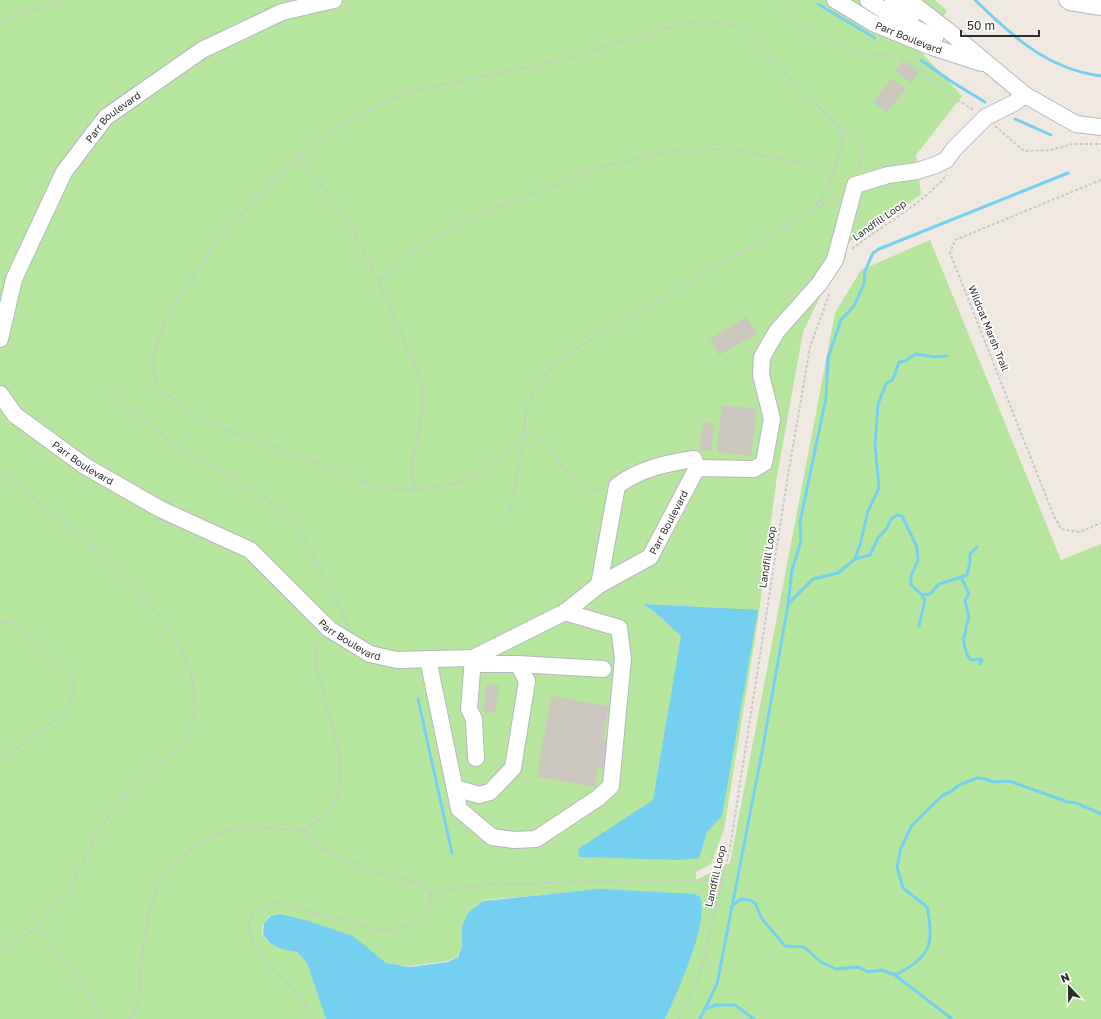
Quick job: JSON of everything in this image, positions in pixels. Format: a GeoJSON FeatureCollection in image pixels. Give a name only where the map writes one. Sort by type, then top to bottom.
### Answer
{"type":"FeatureCollection","features":[{"type":"Feature","properties":{"kind":"lane","name":"Parr Boulevard"},"geometry":{"type":"LineString","coordinates":[[0,339],[14,279],[64,172],[106,117],[202,50],[282,12],[334,0]]}},
{"type":"Feature","properties":{"kind":"lane","name":"Parr Boulevard"},"geometry":{"type":"LineString","coordinates":[[835,0],[873,23],[932,47],[988,66]]}},
{"type":"Feature","properties":{"kind":"lane"},"geometry":{"type":"LineString","coordinates":[[848,0],[876,17],[988,66]]}},
{"type":"Feature","properties":{"kind":"lane"},"geometry":{"type":"LineString","coordinates":[[868,0],[899,20],[988,66]]}},
{"type":"Feature","properties":{"kind":"lane"},"geometry":{"type":"LineString","coordinates":[[893,0],[941,29],[988,66]]}},
{"type":"Feature","properties":{"kind":"lane","name":"Parr Boulevard"},"geometry":{"type":"LineString","coordinates":[[908,0],[947,30],[1024,95],[1076,124],[1101,127]]}},
{"type":"Feature","properties":{"kind":"lane"},"geometry":{"type":"LineString","coordinates":[[1067,0],[1070,2],[1101,7]]}},
{"type":"Feature","properties":{"kind":"lane"},"geometry":{"type":"LineString","coordinates":[[599,585],[617,486],[626,479],[665,464],[694,459],[696,468],[754,469],[764,463],[772,419],[761,375],[762,357],[777,331],[819,284],[835,260],[855,185],[888,175],[917,171],[946,160],[954,149],[986,118],[1014,103],[1024,95]]}},
{"type":"Feature","properties":{"kind":"lane","name":"Parr Boulevard"},"geometry":{"type":"LineString","coordinates":[[0,394],[15,415],[85,466],[160,509],[250,550],[329,629],[370,654],[396,660],[473,658],[565,612],[599,585],[650,557],[696,468]]}},
{"type":"Feature","properties":{"kind":"lane"},"geometry":{"type":"LineString","coordinates":[[428,659],[460,809],[492,836],[514,840],[536,839],[598,798],[611,786],[623,658],[619,628],[565,612]]}},
{"type":"Feature","properties":{"kind":"lane"},"geometry":{"type":"LineString","coordinates":[[476,758],[474,719],[469,709],[473,658],[482,664],[603,668]]}},
{"type":"Feature","properties":{"kind":"lane"},"geometry":{"type":"LineString","coordinates":[[455,788],[479,795],[490,792],[514,768],[527,680],[518,664]]}},
{"type":"Feature","properties":{"kind":"path"},"geometry":{"type":"LineString","coordinates":[[0,23],[59,0]]}},
{"type":"Feature","properties":{"kind":"path"},"geometry":{"type":"LineString","coordinates":[[781,0],[805,28],[854,52],[902,57],[954,98],[986,118],[1024,150],[1051,150],[1072,144],[1101,144]]}},
{"type":"Feature","properties":{"kind":"path"},"geometry":{"type":"LineString","coordinates":[[509,516],[525,431],[524,415],[528,401],[537,384],[546,372],[584,344],[813,212],[855,185],[863,149],[805,96],[748,34],[736,25],[702,21],[666,28],[557,61],[418,90],[379,104],[331,131],[299,156],[254,200],[211,249],[164,322],[154,352],[152,372],[158,387],[183,407],[224,429],[253,438],[380,488],[416,490],[454,484],[477,475],[503,455],[525,431]]}},
{"type":"Feature","properties":{"kind":"path"},"geometry":{"type":"LineString","coordinates":[[813,212],[828,186],[842,147],[839,126]]}},
{"type":"Feature","properties":{"kind":"path"},"geometry":{"type":"LineString","coordinates":[[379,282],[412,252],[465,220],[601,167],[674,150],[730,149],[814,165],[833,173]]}},
{"type":"Feature","properties":{"kind":"path"},"geometry":{"type":"LineString","coordinates":[[299,156],[348,220],[379,282],[422,382],[423,407],[411,470],[416,490]]}},
{"type":"Feature","properties":{"kind":"path","name":"Landfill Loop"},"geometry":{"type":"LineString","coordinates":[[848,254],[852,249],[910,210],[937,186],[951,170]]}},
{"type":"Feature","properties":{"kind":"path","name":"Wildcat Marsh Trail"},"geometry":{"type":"LineString","coordinates":[[1101,180],[955,240],[950,253],[1053,514],[1062,530],[1078,532],[1101,523]]}},
{"type":"Feature","properties":{"kind":"path","name":"Landfill Loop"},"geometry":{"type":"LineString","coordinates":[[679,1019],[700,974],[730,848],[788,475],[810,347],[833,286]]}},
{"type":"Feature","properties":{"kind":"path"},"geometry":{"type":"LineString","coordinates":[[109,386],[120,399],[176,445],[259,493],[286,513],[302,533],[349,627],[354,645]]}},
{"type":"Feature","properties":{"kind":"path"},"geometry":{"type":"LineString","coordinates":[[525,431],[532,434],[549,448],[580,486],[600,490],[617,486]]}},
{"type":"Feature","properties":{"kind":"path"},"geometry":{"type":"LineString","coordinates":[[0,471],[86,539],[152,607],[176,637],[190,672],[194,696],[194,722],[181,747],[160,763],[116,806],[99,830],[66,895],[29,934],[0,950]]}},
{"type":"Feature","properties":{"kind":"path"},"geometry":{"type":"LineString","coordinates":[[0,623],[14,620],[62,666],[74,686],[66,712],[0,761]]}},
{"type":"Feature","properties":{"kind":"path"},"geometry":{"type":"LineString","coordinates":[[129,1019],[137,1011],[142,954],[149,913],[158,890],[172,866],[194,847],[223,832],[250,829],[303,830],[322,817],[334,803],[340,784],[340,758],[316,665],[315,647],[321,636],[329,629]]}},
{"type":"Feature","properties":{"kind":"path"},"geometry":{"type":"LineString","coordinates":[[303,830],[322,849],[377,872],[414,882],[428,890],[432,900],[427,914],[410,926],[395,930],[373,928],[274,902],[261,906],[252,917],[250,930],[253,943],[265,960],[305,1003],[314,1019]]}},
{"type":"Feature","properties":{"kind":"path"},"geometry":{"type":"LineString","coordinates":[[429,893],[486,885],[637,880],[722,880]]}},
{"type":"Feature","properties":{"kind":"path"},"geometry":{"type":"LineString","coordinates":[[37,925],[78,977],[103,1019]]}},
{"type":"Feature","properties":{"kind":"green space"},"geometry":{"type":"Polygon","coordinates":[[[0,0],[935,0],[947,11],[920,51],[962,96],[916,155],[921,194],[890,218],[845,244],[803,332],[777,476],[758,620],[724,830],[711,864],[696,872],[696,880],[730,863],[835,313],[861,270],[930,240],[1061,560],[1101,544],[1101,1019],[425,1019],[672,893],[599,890],[484,900],[469,913],[463,926],[462,944],[457,957],[448,961],[410,966],[387,964],[353,937],[280,914],[269,916],[263,925],[262,935],[271,944],[298,953],[307,963],[327,1019],[0,1019],[0,0]]]}},
{"type":"Feature","properties":{"kind":"water"},"geometry":{"type":"Polygon","coordinates":[[[643,604],[758,610],[722,816],[707,832],[699,858],[681,860],[579,857],[578,849],[653,800],[681,636],[655,612],[643,604]]]}},
{"type":"Feature","properties":{"kind":"water"},"geometry":{"type":"Polygon","coordinates":[[[600,889],[695,894],[700,897],[702,908],[696,940],[684,976],[665,1019],[326,1019],[307,963],[297,952],[281,949],[270,943],[263,935],[264,924],[270,916],[280,914],[305,920],[353,936],[386,963],[410,967],[448,962],[458,957],[462,945],[462,926],[468,913],[483,901],[600,889]]]}},
{"type":"Feature","properties":{"kind":"building"},"geometry":{"type":"Polygon","coordinates":[[[903,61],[919,73],[911,83],[895,71],[903,61]]]}},
{"type":"Feature","properties":{"kind":"building"},"geometry":{"type":"Polygon","coordinates":[[[892,78],[906,89],[887,112],[873,102],[892,78]]]}},
{"type":"Feature","properties":{"kind":"building"},"geometry":{"type":"Polygon","coordinates":[[[747,317],[757,334],[719,355],[710,339],[747,317]]]}},
{"type":"Feature","properties":{"kind":"building"},"geometry":{"type":"Polygon","coordinates":[[[722,405],[757,409],[751,456],[717,452],[722,405]]]}},
{"type":"Feature","properties":{"kind":"building"},"geometry":{"type":"Polygon","coordinates":[[[703,422],[714,423],[711,451],[699,450],[703,422]]]}},
{"type":"Feature","properties":{"kind":"building"},"geometry":{"type":"Polygon","coordinates":[[[487,684],[499,686],[495,713],[483,712],[487,684]]]}},
{"type":"Feature","properties":{"kind":"building"},"geometry":{"type":"Polygon","coordinates":[[[551,696],[609,706],[603,740],[610,741],[605,770],[598,768],[595,787],[537,777],[551,696]]]}},
{"type":"Feature","properties":{"kind":"waterway"},"geometry":{"type":"LineString","coordinates":[[975,0],[1003,26],[1032,49],[1064,66],[1101,76]]}},
{"type":"Feature","properties":{"kind":"waterway"},"geometry":{"type":"LineString","coordinates":[[818,4],[875,38]]}},
{"type":"Feature","properties":{"kind":"waterway"},"geometry":{"type":"LineString","coordinates":[[921,60],[952,82],[985,102]]}},
{"type":"Feature","properties":{"kind":"waterway"},"geometry":{"type":"LineString","coordinates":[[1015,119],[1051,135]]}},
{"type":"Feature","properties":{"kind":"waterway"},"geometry":{"type":"LineString","coordinates":[[700,1019],[717,984],[763,747],[788,605],[792,570],[801,541],[800,522],[826,398],[828,358],[841,320],[854,306],[864,284],[865,271],[873,253],[879,249],[1068,173]]}},
{"type":"Feature","properties":{"kind":"waterway"},"geometry":{"type":"LineString","coordinates":[[788,604],[813,579],[838,573],[855,559],[868,511],[879,488],[875,444],[878,404],[886,384],[893,379],[899,362],[905,361],[916,354],[935,357],[947,356]]}},
{"type":"Feature","properties":{"kind":"waterway"},"geometry":{"type":"LineString","coordinates":[[855,559],[870,555],[878,538],[887,528],[891,519],[897,515],[902,516],[917,547],[918,560],[911,576],[911,585],[922,595],[930,594],[939,584],[961,577],[969,594],[965,600],[969,618],[963,639],[967,655],[971,660],[981,659],[982,661],[979,664]]}},
{"type":"Feature","properties":{"kind":"waterway"},"geometry":{"type":"LineString","coordinates":[[961,577],[967,575],[970,554],[977,547]]}},
{"type":"Feature","properties":{"kind":"waterway"},"geometry":{"type":"LineString","coordinates":[[919,626],[925,600],[922,595]]}},
{"type":"Feature","properties":{"kind":"waterway"},"geometry":{"type":"LineString","coordinates":[[418,699],[452,853]]}},
{"type":"Feature","properties":{"kind":"waterway"},"geometry":{"type":"LineString","coordinates":[[895,975],[907,969],[923,956],[930,940],[927,907],[903,888],[897,867],[901,848],[912,825],[943,795],[959,785],[977,778],[993,782],[1009,781],[1068,802],[1076,803],[1101,814]]}},
{"type":"Feature","properties":{"kind":"waterway"},"geometry":{"type":"LineString","coordinates":[[731,907],[741,899],[749,900],[755,903],[762,919],[785,946],[804,947],[821,962],[836,969],[858,967],[868,972],[882,970],[895,975],[952,1019]]}},
{"type":"Feature","properties":{"kind":"waterway"},"geometry":{"type":"LineString","coordinates":[[705,1009],[716,1005],[735,1005],[754,1019]]}}]}
